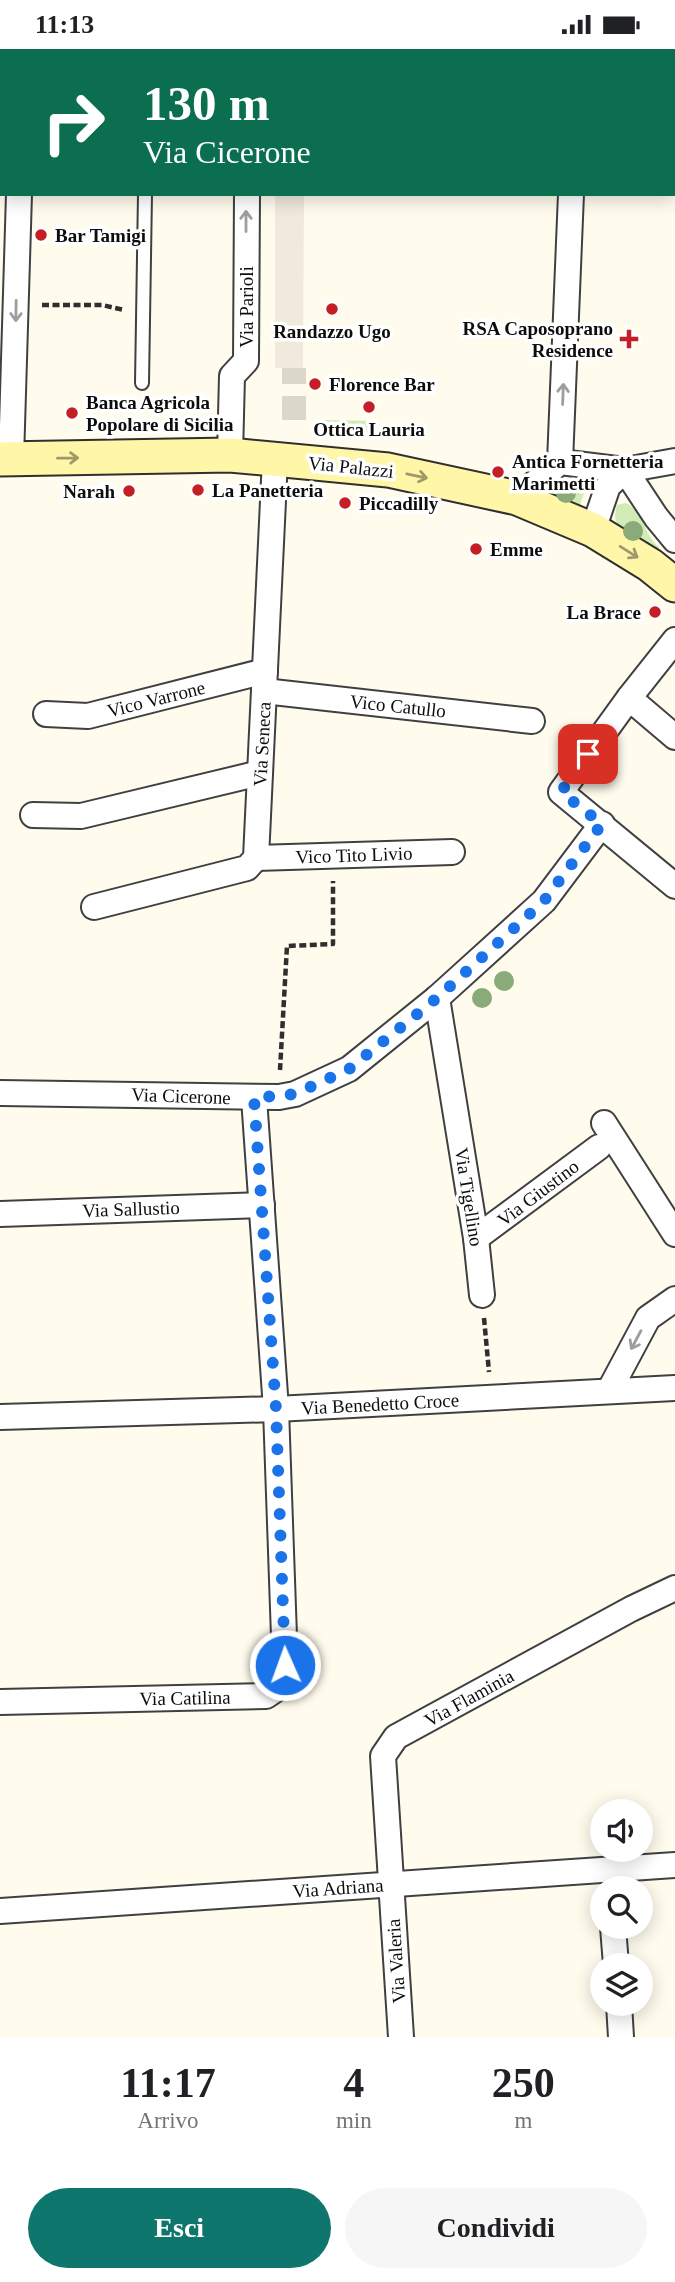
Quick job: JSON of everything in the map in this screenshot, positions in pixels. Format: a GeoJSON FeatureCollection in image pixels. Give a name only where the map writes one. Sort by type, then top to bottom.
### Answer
{"type":"FeatureCollection","features":[{"type":"Feature","properties":{"kind":"street"},"geometry":{"type":"LineString","coordinates":[[6,459],[16,305],[8,268],[19,196]]}},
{"type":"Feature","properties":{"kind":"street","name":"Via Parioli"},"geometry":{"type":"LineString","coordinates":[[230,455],[232,376],[246,361],[247,196]]}},
{"type":"Feature","properties":{"kind":"street"},"geometry":{"type":"LineString","coordinates":[[560,462],[571,196]]}},
{"type":"Feature","properties":{"kind":"street","name":"Via Palazzi"},"geometry":{"type":"LineString","coordinates":[[6,459],[230,455],[388,470],[517,498],[593,530],[650,565],[675,586]]}},
{"type":"Feature","properties":{"kind":"street","name":"Via Seneca"},"geometry":{"type":"LineString","coordinates":[[256,858],[275,460]]}},
{"type":"Feature","properties":{"kind":"street"},"geometry":{"type":"LineString","coordinates":[[517,498],[560,462],[625,470],[675,461]]}},
{"type":"Feature","properties":{"kind":"street"},"geometry":{"type":"LineString","coordinates":[[593,530],[608,486],[625,470]]}},
{"type":"Feature","properties":{"kind":"street"},"geometry":{"type":"LineString","coordinates":[[625,470],[675,540]]}},
{"type":"Feature","properties":{"kind":"street"},"geometry":{"type":"LineString","coordinates":[[675,640],[561,792],[675,886]]}},
{"type":"Feature","properties":{"kind":"street","name":"Vico Varrone"},"geometry":{"type":"LineString","coordinates":[[46,714],[88,716],[265,681]]}},
{"type":"Feature","properties":{"kind":"street","name":"Vico Catullo"},"geometry":{"type":"LineString","coordinates":[[265,681],[532,721]]}},
{"type":"Feature","properties":{"kind":"street"},"geometry":{"type":"LineString","coordinates":[[629,698],[675,737]]}},
{"type":"Feature","properties":{"kind":"street"},"geometry":{"type":"LineString","coordinates":[[33,815],[81,816],[260,773]]}},
{"type":"Feature","properties":{"kind":"street","name":"Via Cicerone"},"geometry":{"type":"LineString","coordinates":[[0,1093],[59,1092],[254,1098],[295,1094],[349,1069],[437,998],[544,901],[602,824]]}},
{"type":"Feature","properties":{"kind":"street","name":"Vico Tito Livio"},"geometry":{"type":"LineString","coordinates":[[256,858],[452,852]]}},
{"type":"Feature","properties":{"kind":"street"},"geometry":{"type":"LineString","coordinates":[[94,907],[247,868],[256,858]]}},
{"type":"Feature","properties":{"kind":"street","name":"Via Tigellino"},"geometry":{"type":"LineString","coordinates":[[437,998],[476,1238],[482,1295]]}},
{"type":"Feature","properties":{"kind":"street","name":"Via Catilina"},"geometry":{"type":"LineString","coordinates":[[0,1702],[266,1696],[282,1685],[285,1665],[276,1409],[254,1098]]}},
{"type":"Feature","properties":{"kind":"street"},"geometry":{"type":"LineString","coordinates":[[604,1123],[675,1234]]}},
{"type":"Feature","properties":{"kind":"street","name":"Via Giustino"},"geometry":{"type":"LineString","coordinates":[[476,1238],[599,1147]]}},
{"type":"Feature","properties":{"kind":"street","name":"Via Sallustio"},"geometry":{"type":"LineString","coordinates":[[0,1214],[262,1205]]}},
{"type":"Feature","properties":{"kind":"street"},"geometry":{"type":"LineString","coordinates":[[609,1391],[648,1318],[675,1299]]}},
{"type":"Feature","properties":{"kind":"street","name":"Via Benedetto Croce"},"geometry":{"type":"LineString","coordinates":[[0,1417],[276,1409],[675,1388]]}},
{"type":"Feature","properties":{"kind":"street","name":"Via Flaminia"},"geometry":{"type":"LineString","coordinates":[[391,1884],[383,1756],[396,1737],[631,1609],[675,1588]]}},
{"type":"Feature","properties":{"kind":"street","name":"Via Adriana"},"geometry":{"type":"LineString","coordinates":[[624,1876],[675,1865]]}},
{"type":"Feature","properties":{"kind":"street","name":"Via Adriana"},"geometry":{"type":"LineString","coordinates":[[0,1911],[391,1884],[590,1879]]}},
{"type":"Feature","properties":{"kind":"street","name":"Via Valeria"},"geometry":{"type":"LineString","coordinates":[[391,1884],[401,2037]]}},
{"type":"Feature","properties":{"kind":"street"},"geometry":{"type":"LineString","coordinates":[[620,2016],[621,2037]]}},
{"type":"Feature","properties":{"kind":"lane"},"geometry":{"type":"LineString","coordinates":[[142,383],[145,196]]}},
{"type":"Feature","properties":{"kind":"path"},"geometry":{"type":"LineString","coordinates":[[16,305],[102,305],[132,311]]}},
{"type":"Feature","properties":{"kind":"path"},"geometry":{"type":"LineString","coordinates":[[279,1097],[287,946],[334,944],[333,855]]}},
{"type":"Feature","properties":{"kind":"path"},"geometry":{"type":"LineString","coordinates":[[482,1295],[492,1398]]}},
{"type":"Feature","properties":{"kind":"green space"},"geometry":{"type":"Polygon","coordinates":[[[323,420],[376,421],[376,439],[323,420]]]}},
{"type":"Feature","properties":{"kind":"green space"},"geometry":{"type":"Polygon","coordinates":[[[579,478],[589,481],[580,510],[554,502],[563,485],[579,478]]]}},
{"type":"Feature","properties":{"kind":"green space"},"geometry":{"type":"Polygon","coordinates":[[[625,503],[636,511],[659,547],[657,554],[632,541],[620,530],[615,515],[617,505],[625,503]]]}},
{"type":"Feature","properties":{"kind":"shaded area"},"geometry":{"type":"Polygon","coordinates":[[[275,196],[304,196],[303,368],[275,368],[275,196]]]}},
{"type":"Feature","properties":{"kind":"tunnel"},"geometry":{"type":"LineString","coordinates":[[294,368],[294,420]]}},
{"type":"Feature","properties":{"kind":"place","name":"Bar Tamigi"},"geometry":{"type":"Point","coordinates":[41,235]}},
{"type":"Feature","properties":{"kind":"place","name":"Randazzo Ugo"},"geometry":{"type":"Point","coordinates":[332,309]}},
{"type":"Feature","properties":{"kind":"place","name":"RSA Caposoprano Residence"},"geometry":{"type":"Point","coordinates":[629,339]}},
{"type":"Feature","properties":{"kind":"place","name":"Florence Bar"},"geometry":{"type":"Point","coordinates":[315,384]}},
{"type":"Feature","properties":{"kind":"place","name":"Ottica Lauria"},"geometry":{"type":"Point","coordinates":[369,407]}},
{"type":"Feature","properties":{"kind":"place","name":"Banca Agricola Popolare di Sicilia"},"geometry":{"type":"Point","coordinates":[72,413]}},
{"type":"Feature","properties":{"kind":"place","name":"Antica Fornetteria Marimetti"},"geometry":{"type":"Point","coordinates":[498,472]}},
{"type":"Feature","properties":{"kind":"place","name":"La Panetteria"},"geometry":{"type":"Point","coordinates":[198,490]}},
{"type":"Feature","properties":{"kind":"place","name":"Narah"},"geometry":{"type":"Point","coordinates":[129,491]}},
{"type":"Feature","properties":{"kind":"place","name":"Piccadilly"},"geometry":{"type":"Point","coordinates":[345,503]}},
{"type":"Feature","properties":{"kind":"place","name":"Emme"},"geometry":{"type":"Point","coordinates":[476,549]}},
{"type":"Feature","properties":{"kind":"place","name":"La Brace"},"geometry":{"type":"Point","coordinates":[655,612]}},
{"type":"Feature","properties":{"kind":"route"},"geometry":{"type":"LineString","coordinates":[[285,1665],[276,1409],[254,1098],[295,1094],[349,1069],[437,998],[544,901],[602,824],[561,792],[588,754]]}}]}
